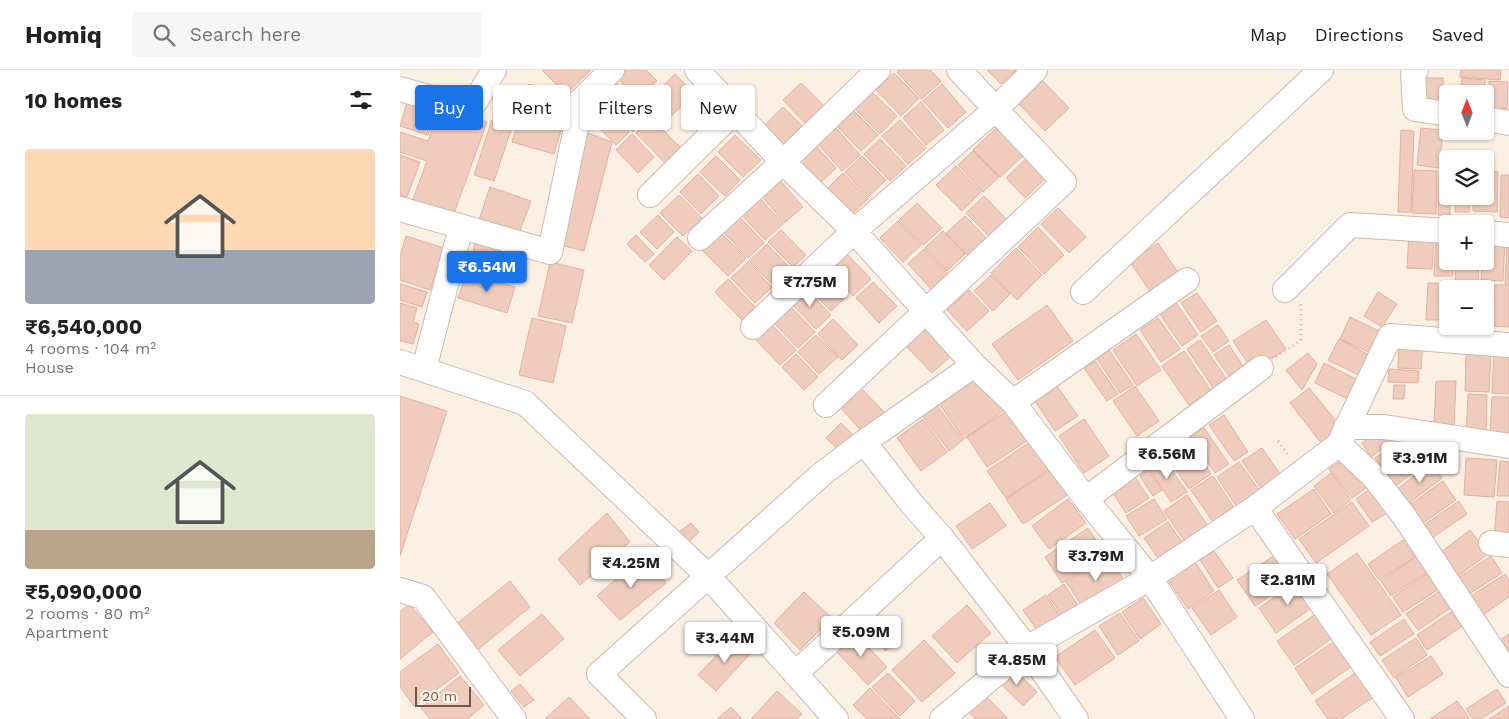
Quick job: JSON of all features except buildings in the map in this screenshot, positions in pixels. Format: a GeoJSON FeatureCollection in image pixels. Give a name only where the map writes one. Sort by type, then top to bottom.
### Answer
{"type":"FeatureCollection","features":[{"type":"Feature","properties":{"kind":"street"},"geometry":{"type":"LineString","coordinates":[[400,88],[449,103],[475,102],[494,70]]}},
{"type":"Feature","properties":{"kind":"street"},"geometry":{"type":"LineString","coordinates":[[400,209],[550,252],[577,124],[577,104],[612,70]]}},
{"type":"Feature","properties":{"kind":"street"},"geometry":{"type":"LineString","coordinates":[[697,70],[712,85]]}},
{"type":"Feature","properties":{"kind":"street"},"geometry":{"type":"LineString","coordinates":[[700,238],[783,162],[878,70]]}},
{"type":"Feature","properties":{"kind":"street"},"geometry":{"type":"LineString","coordinates":[[826,405],[1064,182],[959,70]]}},
{"type":"Feature","properties":{"kind":"street"},"geometry":{"type":"LineString","coordinates":[[753,327],[854,231],[996,109],[1035,70]]}},
{"type":"Feature","properties":{"kind":"street"},"geometry":{"type":"LineString","coordinates":[[1082,292],[1321,70]]}},
{"type":"Feature","properties":{"kind":"street"},"geometry":{"type":"LineString","coordinates":[[1416,70],[1413,74],[1415,109],[1439,113]]}},
{"type":"Feature","properties":{"kind":"street"},"geometry":{"type":"LineString","coordinates":[[1494,120],[1509,123]]}},
{"type":"Feature","properties":{"kind":"street"},"geometry":{"type":"LineString","coordinates":[[650,195],[716,130]]}},
{"type":"Feature","properties":{"kind":"street"},"geometry":{"type":"LineString","coordinates":[[754,130],[783,162],[854,231],[974,365],[1013,402],[1086,499],[1150,578],[1242,719]]}},
{"type":"Feature","properties":{"kind":"street"},"geometry":{"type":"LineString","coordinates":[[1293,296],[1350,224],[1439,230]]}},
{"type":"Feature","properties":{"kind":"street"},"geometry":{"type":"LineString","coordinates":[[424,369],[461,227]]}},
{"type":"Feature","properties":{"kind":"street"},"geometry":{"type":"LineString","coordinates":[[1494,234],[1509,235]]}},
{"type":"Feature","properties":{"kind":"street"},"geometry":{"type":"LineString","coordinates":[[1013,402],[1186,280]]}},
{"type":"Feature","properties":{"kind":"street"},"geometry":{"type":"LineString","coordinates":[[942,719],[1027,648],[1150,578],[1255,508],[1342,436],[1390,336],[1509,345]]}},
{"type":"Feature","properties":{"kind":"street"},"geometry":{"type":"LineString","coordinates":[[400,362],[525,403],[708,576],[836,719]]}},
{"type":"Feature","properties":{"kind":"street"},"geometry":{"type":"LineString","coordinates":[[644,719],[599,674],[822,474],[864,442],[974,365]]}},
{"type":"Feature","properties":{"kind":"street"},"geometry":{"type":"LineString","coordinates":[[1086,499],[1261,368]]}},
{"type":"Feature","properties":{"kind":"street"},"geometry":{"type":"LineString","coordinates":[[1342,436],[1384,427],[1509,446]]}},
{"type":"Feature","properties":{"kind":"street"},"geometry":{"type":"LineString","coordinates":[[1342,436],[1404,516],[1509,675]]}},
{"type":"Feature","properties":{"kind":"street"},"geometry":{"type":"LineString","coordinates":[[864,442],[911,503],[942,538],[1027,648],[1076,719]]}},
{"type":"Feature","properties":{"kind":"street"},"geometry":{"type":"LineString","coordinates":[[1255,508],[1402,719]]}},
{"type":"Feature","properties":{"kind":"street"},"geometry":{"type":"LineString","coordinates":[[795,674],[942,538]]}},
{"type":"Feature","properties":{"kind":"street"},"geometry":{"type":"LineString","coordinates":[[400,590],[423,598],[514,719]]}},
{"type":"Feature","properties":{"kind":"path"},"geometry":{"type":"LineString","coordinates":[[1261,368],[1300,340],[1293,296]]}}]}
